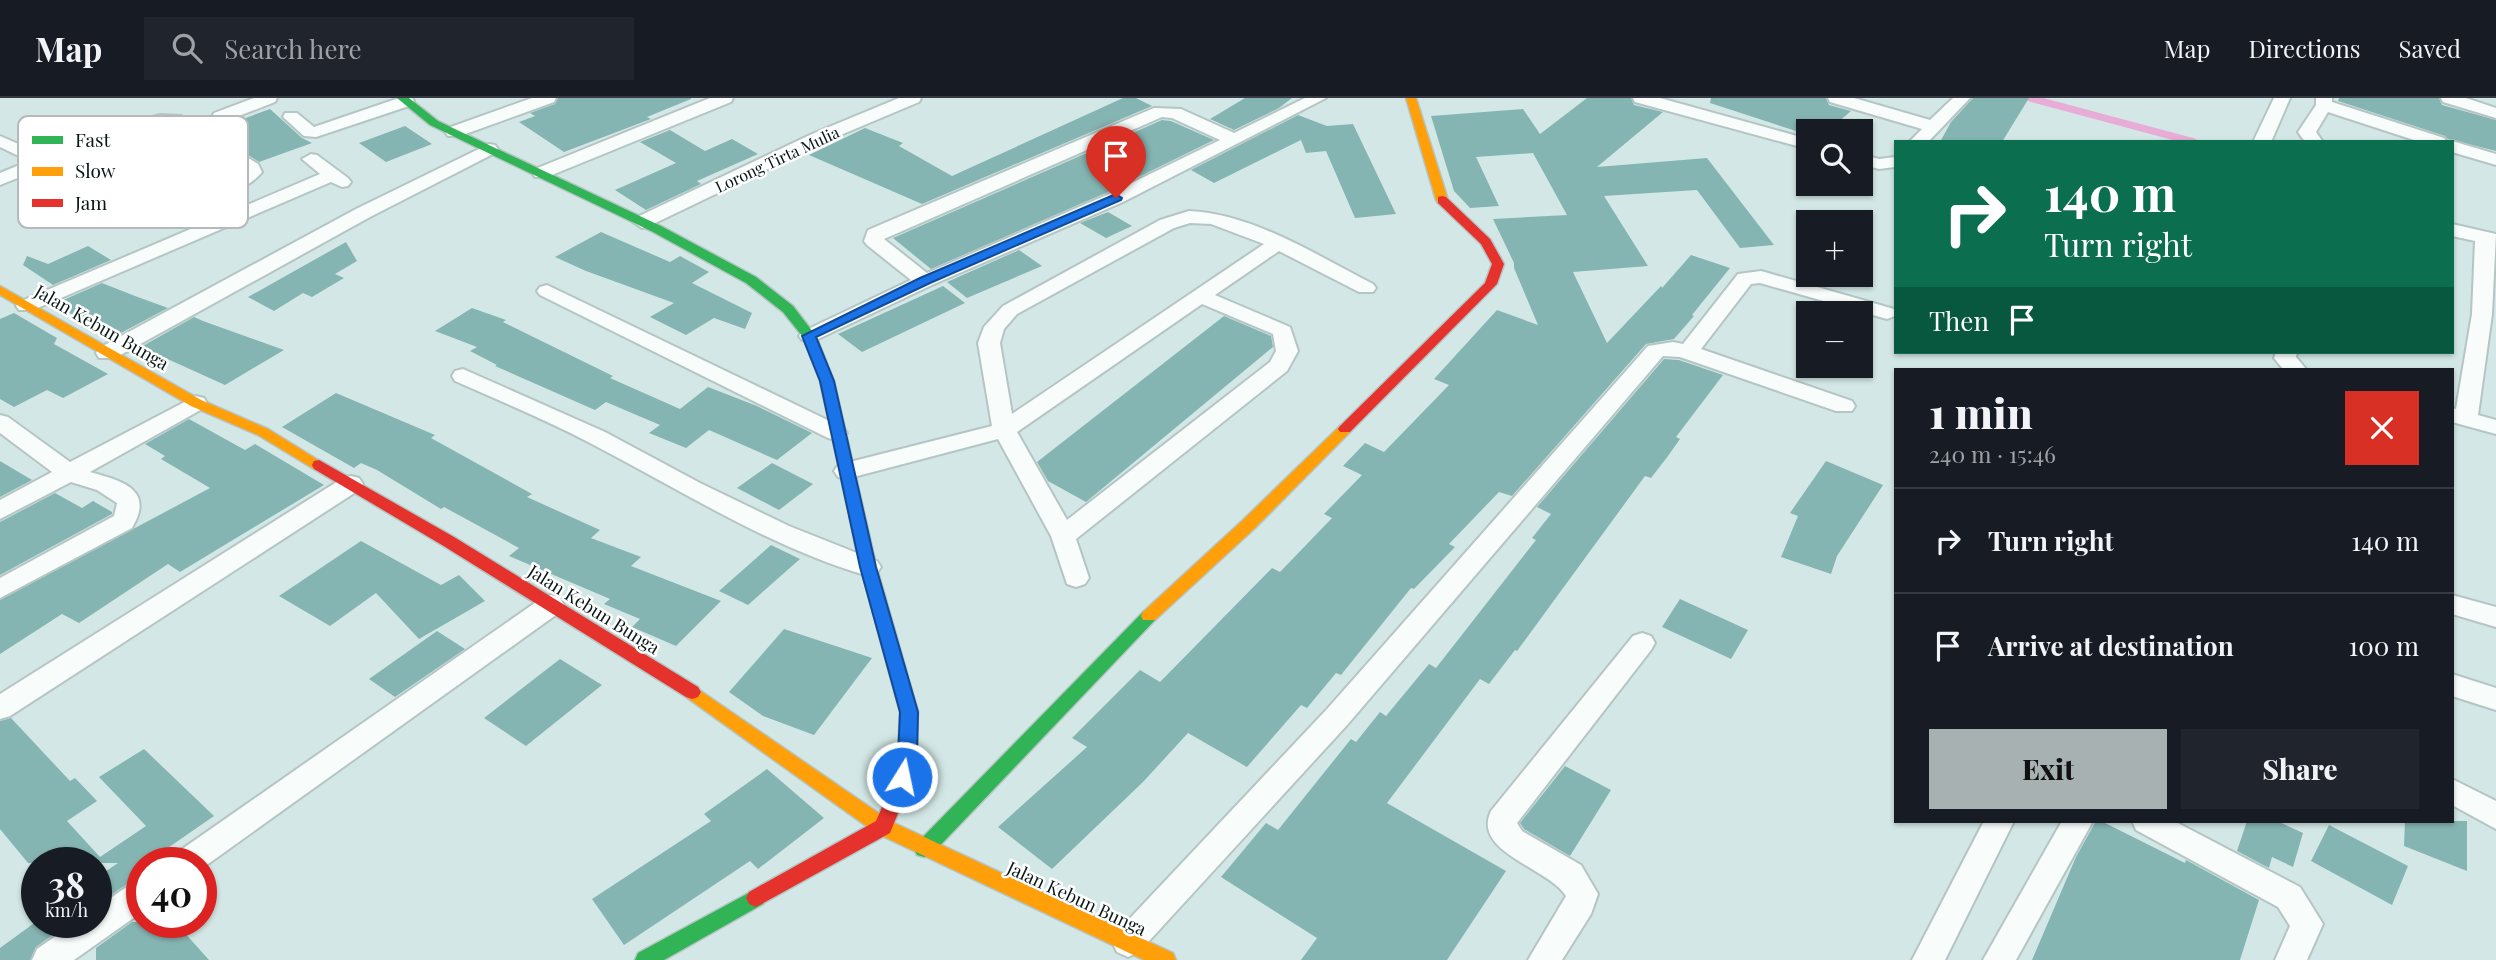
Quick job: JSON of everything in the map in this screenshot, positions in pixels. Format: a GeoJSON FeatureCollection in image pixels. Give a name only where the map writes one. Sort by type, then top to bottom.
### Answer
{"type":"FeatureCollection","features":[{"type":"Feature","properties":{"kind":"street"},"geometry":{"type":"LineString","coordinates":[[223,116],[269,98]]}},
{"type":"Feature","properties":{"kind":"street"},"geometry":{"type":"LineString","coordinates":[[454,132],[548,98]]}},
{"type":"Feature","properties":{"kind":"street"},"geometry":{"type":"LineString","coordinates":[[541,173],[725,98]]}},
{"type":"Feature","properties":{"kind":"street","name":"Lorong Tirta Mulia"},"geometry":{"type":"LineString","coordinates":[[642,222],[818,138],[913,98]]}},
{"type":"Feature","properties":{"kind":"street"},"geometry":{"type":"LineString","coordinates":[[809,336],[925,281],[1116,198],[1318,98]]}},
{"type":"Feature","properties":{"kind":"street"},"geometry":{"type":"LineString","coordinates":[[925,849],[1128,635],[1249,524],[1491,284],[1498,264],[1486,242],[1441,199],[1411,98]]}},
{"type":"Feature","properties":{"kind":"street"},"geometry":{"type":"LineString","coordinates":[[1641,98],[1796,141]]}},
{"type":"Feature","properties":{"kind":"street"},"geometry":{"type":"LineString","coordinates":[[1836,98],[1934,127]]}},
{"type":"Feature","properties":{"kind":"street"},"geometry":{"type":"LineString","coordinates":[[1920,140],[1962,98]]}},
{"type":"Feature","properties":{"kind":"street"},"geometry":{"type":"LineString","coordinates":[[2263,140],[2282,98]]}},
{"type":"Feature","properties":{"kind":"street"},"geometry":{"type":"LineString","coordinates":[[2449,98],[2496,113]]}},
{"type":"Feature","properties":{"kind":"street"},"geometry":{"type":"LineString","coordinates":[[290,117],[310,132],[316,132],[404,99],[419,113],[454,132],[642,222],[751,280],[788,309],[809,336],[827,381],[836,433],[868,567],[909,712],[907,757],[896,796],[883,827],[645,960]]}},
{"type":"Feature","properties":{"kind":"street"},"geometry":{"type":"LineString","coordinates":[[2313,140],[2307,132],[2324,102],[2432,140]]}},
{"type":"Feature","properties":{"kind":"street"},"geometry":{"type":"LineString","coordinates":[[925,281],[874,241],[875,234],[1160,112],[1175,113],[1235,140]]}},
{"type":"Feature","properties":{"kind":"street"},"geometry":{"type":"LineString","coordinates":[[0,141],[18,149]]}},
{"type":"Feature","properties":{"kind":"street"},"geometry":{"type":"LineString","coordinates":[[2454,147],[2496,160]]}},
{"type":"Feature","properties":{"kind":"street"},"geometry":{"type":"LineString","coordinates":[[107,353],[363,213],[489,149]]}},
{"type":"Feature","properties":{"kind":"street"},"geometry":{"type":"LineString","coordinates":[[248,213],[339,180],[311,159]]}},
{"type":"Feature","properties":{"kind":"street"},"geometry":{"type":"LineString","coordinates":[[1873,162],[1894,162]]}},
{"type":"Feature","properties":{"kind":"street"},"geometry":{"type":"LineString","coordinates":[[0,180],[18,173]]}},
{"type":"Feature","properties":{"kind":"street"},"geometry":{"type":"LineString","coordinates":[[1076,578],[1063,536],[1003,430],[989,343],[994,327],[1010,310],[1167,224],[1189,217],[1214,218],[1278,243],[1366,288]]}},
{"type":"Feature","properties":{"kind":"street"},"geometry":{"type":"LineString","coordinates":[[9,298],[205,228]]}},
{"type":"Feature","properties":{"kind":"street"},"geometry":{"type":"LineString","coordinates":[[2454,230],[2491,239],[2482,314],[2459,416],[2496,427]]}},
{"type":"Feature","properties":{"kind":"street"},"geometry":{"type":"LineString","coordinates":[[846,471],[1003,430],[1278,243]]}},
{"type":"Feature","properties":{"kind":"street"},"geometry":{"type":"LineString","coordinates":[[1688,352],[1745,278],[1761,277],[1886,313]]}},
{"type":"Feature","properties":{"kind":"street"},"geometry":{"type":"LineString","coordinates":[[547,291],[836,433]]}},
{"type":"Feature","properties":{"kind":"street"},"geometry":{"type":"LineString","coordinates":[[1063,536],[1279,366],[1287,351],[1283,331],[1202,297]]}},
{"type":"Feature","properties":{"kind":"street","name":"Jalan Kebun Bunga"},"geometry":{"type":"LineString","coordinates":[[9,298],[196,403],[263,432],[551,605],[710,703],[883,827],[1166,960]]}},
{"type":"Feature","properties":{"kind":"street"},"geometry":{"type":"LineString","coordinates":[[1128,942],[1338,716],[1656,351],[1673,348],[1688,352],[1844,405]]}},
{"type":"Feature","properties":{"kind":"street"},"geometry":{"type":"LineString","coordinates":[[2286,354],[2285,358],[2294,368]]}},
{"type":"Feature","properties":{"kind":"street"},"geometry":{"type":"LineString","coordinates":[[463,376],[597,437],[692,489],[780,532],[868,567]]}},
{"type":"Feature","properties":{"kind":"street"},"geometry":{"type":"LineString","coordinates":[[0,511],[196,403]]}},
{"type":"Feature","properties":{"kind":"street"},"geometry":{"type":"LineString","coordinates":[[0,589],[123,522],[129,500],[104,484],[70,474],[5,432]]}},
{"type":"Feature","properties":{"kind":"street"},"geometry":{"type":"LineString","coordinates":[[0,708],[351,484]]}},
{"type":"Feature","properties":{"kind":"street"},"geometry":{"type":"LineString","coordinates":[[209,847],[551,605]]}},
{"type":"Feature","properties":{"kind":"street"},"geometry":{"type":"LineString","coordinates":[[2454,606],[2496,618]]}},
{"type":"Feature","properties":{"kind":"street"},"geometry":{"type":"LineString","coordinates":[[1544,960],[1580,904],[1582,894],[1570,875],[1511,839],[1504,832],[1502,820],[1642,643]]}},
{"type":"Feature","properties":{"kind":"street"},"geometry":{"type":"LineString","coordinates":[[2454,686],[2496,699]]}},
{"type":"Feature","properties":{"kind":"street"},"geometry":{"type":"LineString","coordinates":[[2454,792],[2496,816]]}},
{"type":"Feature","properties":{"kind":"street"},"geometry":{"type":"LineString","coordinates":[[1928,960],[1999,823]]}},
{"type":"Feature","properties":{"kind":"street"},"geometry":{"type":"LineString","coordinates":[[1999,960],[2077,823]]}},
{"type":"Feature","properties":{"kind":"street"},"geometry":{"type":"LineString","coordinates":[[2151,823],[2289,897],[2307,924],[2291,960]]}},
{"type":"Feature","properties":{"kind":"street"},"geometry":{"type":"LineString","coordinates":[[48,960],[126,905]]}},
{"type":"Feature","properties":{"kind":"building"},"geometry":{"type":"Polygon","coordinates":[[[558,98],[691,99],[647,117],[651,119],[564,152],[519,122],[535,116],[530,113],[555,104],[558,98]]]}},
{"type":"Feature","properties":{"kind":"building"},"geometry":{"type":"Polygon","coordinates":[[[1123,98],[1136,98],[1152,106],[922,204],[809,155],[865,128],[903,143],[899,146],[952,176],[1123,98]]]}},
{"type":"Feature","properties":{"kind":"building"},"geometry":{"type":"Polygon","coordinates":[[[1245,98],[1292,98],[1279,108],[1234,130],[1210,119],[1245,98]]]}},
{"type":"Feature","properties":{"kind":"building"},"geometry":{"type":"Polygon","coordinates":[[[1587,98],[1631,98],[1634,105],[1663,112],[1597,167],[1707,158],[1774,245],[1740,248],[1697,190],[1604,196],[1648,266],[1573,272],[1607,343],[1691,255],[1730,268],[1692,315],[1694,316],[1674,339],[1646,344],[1512,496],[1499,492],[1449,544],[1455,547],[1414,589],[1411,588],[1341,675],[1336,673],[1307,708],[1301,705],[1247,767],[1188,733],[1143,782],[1052,869],[998,827],[1087,747],[1072,738],[1140,670],[1160,682],[1272,568],[1280,572],[1332,518],[1324,514],[1362,475],[1343,466],[1365,443],[1384,452],[1449,385],[1434,379],[1497,310],[1538,325],[1514,263],[1493,219],[1567,215],[1533,153],[1476,157],[1499,206],[1470,208],[1454,191],[1431,116],[1523,109],[1540,134],[1587,98]]]}},
{"type":"Feature","properties":{"kind":"building"},"geometry":{"type":"Polygon","coordinates":[[[1711,98],[1826,98],[1829,105],[1851,111],[1842,119],[1796,119],[1796,131],[1710,103],[1711,98]]]}},
{"type":"Feature","properties":{"kind":"building"},"geometry":{"type":"Polygon","coordinates":[[[1973,98],[2029,98],[2003,140],[1941,140],[1951,122],[1973,98]]]}},
{"type":"Feature","properties":{"kind":"building"},"geometry":{"type":"Polygon","coordinates":[[[2339,98],[2439,98],[2442,105],[2496,120],[2496,151],[2448,139],[2338,101],[2339,98]]]}},
{"type":"Feature","properties":{"kind":"building"},"geometry":{"type":"Polygon","coordinates":[[[270,109],[302,138],[312,143],[259,162],[248,155],[248,117],[270,109]]]}},
{"type":"Feature","properties":{"kind":"building"},"geometry":{"type":"Polygon","coordinates":[[[1298,115],[1327,126],[1353,124],[1396,214],[1355,218],[1326,151],[1306,153],[1301,140],[1214,183],[1191,170],[1298,115]]]}},
{"type":"Feature","properties":{"kind":"building"},"geometry":{"type":"Polygon","coordinates":[[[1162,120],[1171,121],[1214,140],[1108,192],[931,269],[893,238],[1162,120]]]}},
{"type":"Feature","properties":{"kind":"building"},"geometry":{"type":"Polygon","coordinates":[[[405,126],[432,144],[386,162],[359,143],[405,126]]]}},
{"type":"Feature","properties":{"kind":"building"},"geometry":{"type":"Polygon","coordinates":[[[670,130],[705,151],[732,139],[758,154],[697,181],[701,184],[646,210],[615,190],[676,163],[640,142],[670,130]]]}},
{"type":"Feature","properties":{"kind":"building"},"geometry":{"type":"Polygon","coordinates":[[[1108,212],[1132,226],[1106,238],[1080,223],[1108,212]]]}},
{"type":"Feature","properties":{"kind":"building"},"geometry":{"type":"Polygon","coordinates":[[[601,232],[670,262],[680,256],[709,272],[692,283],[752,313],[745,329],[714,318],[686,335],[650,317],[674,303],[555,257],[601,232]]]}},
{"type":"Feature","properties":{"kind":"building"},"geometry":{"type":"Polygon","coordinates":[[[346,242],[357,261],[335,274],[344,278],[312,297],[303,293],[274,311],[248,297],[346,242]]]}},
{"type":"Feature","properties":{"kind":"building"},"geometry":{"type":"Polygon","coordinates":[[[88,246],[111,260],[53,285],[23,265],[27,256],[48,264],[88,246]]]}},
{"type":"Feature","properties":{"kind":"building"},"geometry":{"type":"Polygon","coordinates":[[[1019,250],[1042,266],[967,298],[947,282],[1019,250]]]}},
{"type":"Feature","properties":{"kind":"building"},"geometry":{"type":"Polygon","coordinates":[[[102,283],[168,308],[117,335],[52,305],[102,283]]]}},
{"type":"Feature","properties":{"kind":"building"},"geometry":{"type":"Polygon","coordinates":[[[943,286],[965,303],[862,352],[838,334],[943,286]]]}},
{"type":"Feature","properties":{"kind":"building"},"geometry":{"type":"Polygon","coordinates":[[[472,308],[506,320],[503,322],[613,376],[610,378],[680,409],[708,387],[757,406],[812,433],[777,460],[709,430],[686,448],[649,433],[660,425],[606,402],[595,410],[495,366],[497,365],[470,351],[477,347],[435,331],[472,308]]]}},
{"type":"Feature","properties":{"kind":"building"},"geometry":{"type":"Polygon","coordinates":[[[14,313],[57,338],[54,344],[108,374],[63,398],[47,390],[14,407],[0,399],[0,319],[14,313]]]}},
{"type":"Feature","properties":{"kind":"building"},"geometry":{"type":"Polygon","coordinates":[[[1224,316],[1271,336],[1273,347],[1086,502],[1048,481],[1037,462],[1224,316]]]}},
{"type":"Feature","properties":{"kind":"building"},"geometry":{"type":"Polygon","coordinates":[[[194,317],[284,350],[225,385],[141,347],[194,317]]]}},
{"type":"Feature","properties":{"kind":"building"},"geometry":{"type":"Polygon","coordinates":[[[1664,359],[1679,360],[1723,375],[1676,437],[1680,439],[1668,456],[1651,478],[1645,476],[1517,651],[1515,650],[1489,684],[1480,679],[1387,803],[1506,871],[1447,960],[1301,960],[1317,938],[1221,877],[1266,823],[1278,830],[1351,739],[1356,742],[1380,712],[1386,716],[1429,664],[1436,668],[1536,540],[1532,538],[1551,514],[1537,507],[1664,359]]]}},
{"type":"Feature","properties":{"kind":"building"},"geometry":{"type":"Polygon","coordinates":[[[336,393],[435,435],[431,438],[532,494],[527,497],[600,530],[591,538],[641,557],[631,566],[721,601],[676,646],[632,627],[640,619],[604,604],[610,599],[509,556],[519,548],[444,507],[441,509],[377,470],[361,463],[354,468],[282,427],[336,393]]]}},
{"type":"Feature","properties":{"kind":"building"},"geometry":{"type":"Polygon","coordinates":[[[189,419],[245,450],[255,444],[324,485],[180,572],[168,564],[79,623],[62,614],[0,654],[0,600],[210,488],[161,459],[165,456],[145,444],[189,419]]]}},
{"type":"Feature","properties":{"kind":"building"},"geometry":{"type":"Polygon","coordinates":[[[0,461],[32,480],[0,497],[0,461]]]}},
{"type":"Feature","properties":{"kind":"building"},"geometry":{"type":"Polygon","coordinates":[[[1826,461],[1883,485],[1837,556],[1831,574],[1781,557],[1798,516],[1790,513],[1826,461]]]}},
{"type":"Feature","properties":{"kind":"building"},"geometry":{"type":"Polygon","coordinates":[[[772,463],[813,484],[779,510],[737,488],[772,463]]]}},
{"type":"Feature","properties":{"kind":"building"},"geometry":{"type":"Polygon","coordinates":[[[55,493],[82,508],[93,501],[112,514],[0,575],[0,522],[55,493]]]}},
{"type":"Feature","properties":{"kind":"building"},"geometry":{"type":"Polygon","coordinates":[[[361,541],[441,585],[459,575],[485,601],[419,639],[376,593],[330,626],[279,596],[361,541]]]}},
{"type":"Feature","properties":{"kind":"building"},"geometry":{"type":"Polygon","coordinates":[[[771,545],[800,559],[748,605],[719,591],[771,545]]]}},
{"type":"Feature","properties":{"kind":"building"},"geometry":{"type":"Polygon","coordinates":[[[1680,599],[1748,630],[1731,659],[1662,627],[1680,599]]]}},
{"type":"Feature","properties":{"kind":"building"},"geometry":{"type":"Polygon","coordinates":[[[784,629],[872,658],[814,735],[763,716],[729,692],[784,629]]]}},
{"type":"Feature","properties":{"kind":"building"},"geometry":{"type":"Polygon","coordinates":[[[437,631],[465,649],[395,697],[369,679],[437,631]]]}},
{"type":"Feature","properties":{"kind":"building"},"geometry":{"type":"Polygon","coordinates":[[[560,659],[602,685],[526,746],[484,718],[560,659]]]}},
{"type":"Feature","properties":{"kind":"building"},"geometry":{"type":"Polygon","coordinates":[[[11,718],[70,781],[75,778],[97,801],[67,821],[91,847],[21,847],[21,854],[0,829],[0,721],[11,718]]]}},
{"type":"Feature","properties":{"kind":"building"},"geometry":{"type":"Polygon","coordinates":[[[144,749],[214,816],[169,847],[126,847],[126,885],[112,894],[112,867],[118,863],[112,863],[112,849],[146,826],[99,777],[144,749]]]}},
{"type":"Feature","properties":{"kind":"building"},"geometry":{"type":"Polygon","coordinates":[[[1565,766],[1611,790],[1570,856],[1524,829],[1520,823],[1565,766]]]}},
{"type":"Feature","properties":{"kind":"building"},"geometry":{"type":"Polygon","coordinates":[[[767,769],[824,818],[758,869],[750,861],[624,945],[592,899],[711,821],[704,814],[767,769]]]}},
{"type":"Feature","properties":{"kind":"building"},"geometry":{"type":"Polygon","coordinates":[[[2467,821],[2467,871],[2404,846],[2405,823],[2467,821]]]}},
{"type":"Feature","properties":{"kind":"building"},"geometry":{"type":"Polygon","coordinates":[[[2095,823],[2105,823],[2185,863],[2186,860],[2259,900],[2240,960],[2032,960],[2076,857],[2095,823]]]}},
{"type":"Feature","properties":{"kind":"building"},"geometry":{"type":"Polygon","coordinates":[[[2246,823],[2281,823],[2303,833],[2293,867],[2272,857],[2269,868],[2237,851],[2246,823]]]}},
{"type":"Feature","properties":{"kind":"building"},"geometry":{"type":"Polygon","coordinates":[[[2329,825],[2408,866],[2392,905],[2311,861],[2329,825]]]}},
{"type":"Feature","properties":{"kind":"building"},"geometry":{"type":"Polygon","coordinates":[[[126,926],[126,938],[189,938],[209,960],[96,960],[96,948],[126,926]]]}},
{"type":"Feature","properties":{"kind":"building"},"geometry":{"type":"Polygon","coordinates":[[[21,933],[21,938],[48,938],[36,947],[30,960],[0,960],[0,948],[21,933]]]}},
{"type":"Feature","properties":{"kind":"waterway"},"geometry":{"type":"LineString","coordinates":[[2030,98],[2187,140]]}},
{"type":"Feature","properties":{"kind":"traffic: fast"},"geometry":{"type":"LineString","coordinates":[[402,98],[434,123],[657,229],[751,280],[788,309],[809,336],[827,381],[868,565]]}},
{"type":"Feature","properties":{"kind":"traffic: fast"},"geometry":{"type":"LineString","coordinates":[[924,849],[1149,616]]}},
{"type":"Feature","properties":{"kind":"traffic: fast"},"geometry":{"type":"LineString","coordinates":[[645,960],[756,898]]}},
{"type":"Feature","properties":{"kind":"traffic: slow"},"geometry":{"type":"LineString","coordinates":[[1411,98],[1442,200]]}},
{"type":"Feature","properties":{"kind":"traffic: slow"},"geometry":{"type":"LineString","coordinates":[[0,290],[196,403],[263,432],[319,465]]}},
{"type":"Feature","properties":{"kind":"traffic: slow"},"geometry":{"type":"LineString","coordinates":[[1149,616],[1249,524],[1345,429]]}},
{"type":"Feature","properties":{"kind":"traffic: slow"},"geometry":{"type":"LineString","coordinates":[[692,692],[883,827],[1166,960]]}},
{"type":"Feature","properties":{"kind":"traffic: jam"},"geometry":{"type":"LineString","coordinates":[[1345,429],[1491,284],[1498,264],[1486,242],[1442,200]]}},
{"type":"Feature","properties":{"kind":"traffic: jam"},"geometry":{"type":"LineString","coordinates":[[319,465],[448,541],[692,692]]}},
{"type":"Feature","properties":{"kind":"traffic: jam"},"geometry":{"type":"LineString","coordinates":[[756,898],[883,827],[896,796],[907,757],[909,712],[868,565]]}},
{"type":"Feature","properties":{"kind":"route"},"geometry":{"type":"LineString","coordinates":[[902,777],[907,757],[909,712],[868,567],[836,433],[827,381],[809,336],[925,281],[1116,198]]}}]}
